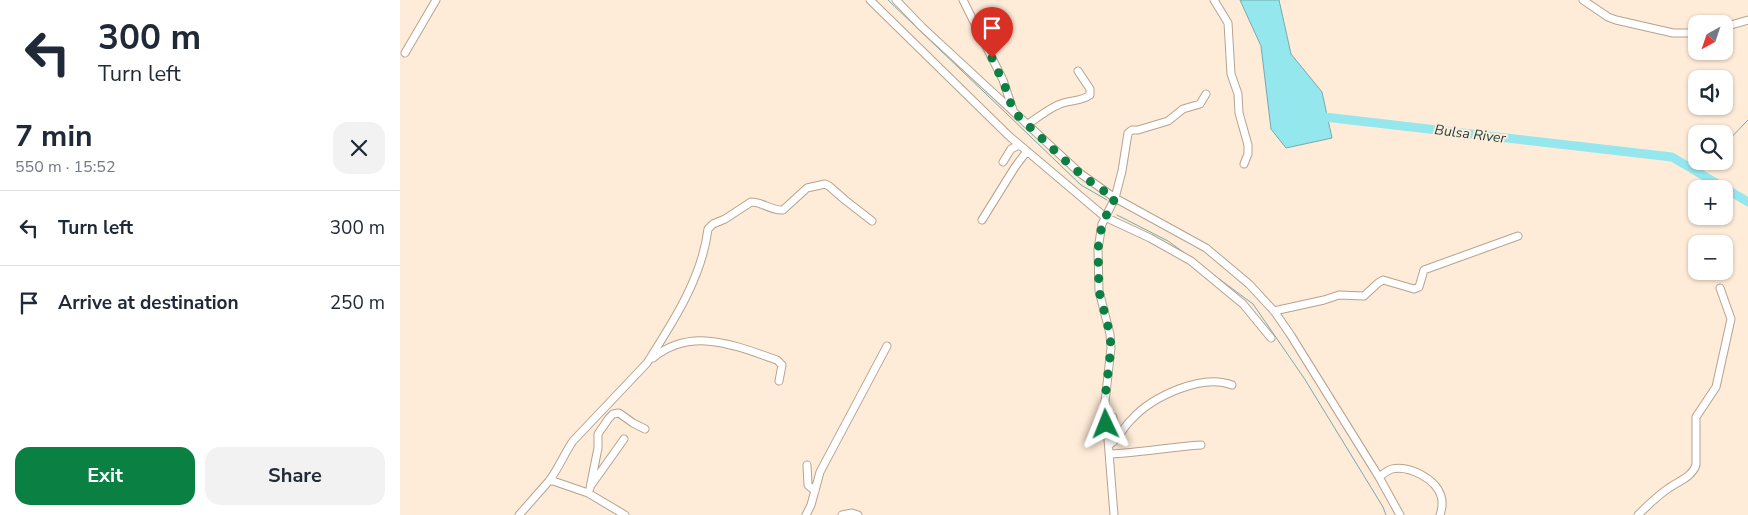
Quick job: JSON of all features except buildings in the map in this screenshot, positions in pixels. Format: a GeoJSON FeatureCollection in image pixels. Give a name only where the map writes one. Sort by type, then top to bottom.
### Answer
{"type":"FeatureCollection","features":[{"type":"Feature","properties":{"kind":"street"},"geometry":{"type":"LineString","coordinates":[[405,53],[436,0]]}},
{"type":"Feature","properties":{"kind":"street"},"geometry":{"type":"LineString","coordinates":[[870,0],[1019,145],[1105,217],[1150,238],[1191,261],[1243,304],[1271,338]]}},
{"type":"Feature","properties":{"kind":"street"},"geometry":{"type":"LineString","coordinates":[[896,0],[922,28],[1028,124],[1072,167],[1115,198],[1210,252],[1249,284],[1274,311],[1290,334],[1379,477],[1400,515]]}},
{"type":"Feature","properties":{"kind":"street"},"geometry":{"type":"LineString","coordinates":[[963,0],[1000,74],[1013,111]]}},
{"type":"Feature","properties":{"kind":"street"},"geometry":{"type":"LineString","coordinates":[[1214,0],[1228,23],[1231,74],[1238,94],[1239,113],[1248,145],[1248,154],[1244,164]]}},
{"type":"Feature","properties":{"kind":"street"},"geometry":{"type":"LineString","coordinates":[[1583,0],[1608,17],[1616,20],[1673,33],[1688,33]]}},
{"type":"Feature","properties":{"kind":"street"},"geometry":{"type":"LineString","coordinates":[[1733,24],[1748,20]]}},
{"type":"Feature","properties":{"kind":"street"},"geometry":{"type":"LineString","coordinates":[[1028,124],[1058,106],[1084,99],[1090,94],[1090,89],[1078,71]]}},
{"type":"Feature","properties":{"kind":"street"},"geometry":{"type":"LineString","coordinates":[[1111,444],[1105,402],[1111,348],[1110,334],[1099,291],[1098,268],[1101,230],[1105,217],[1115,198],[1122,171],[1128,133],[1132,130],[1168,121],[1183,109],[1200,104],[1206,94]]}},
{"type":"Feature","properties":{"kind":"street"},"geometry":{"type":"LineString","coordinates":[[1003,162],[1011,149],[1019,145]]}},
{"type":"Feature","properties":{"kind":"street"},"geometry":{"type":"LineString","coordinates":[[982,220],[1015,166],[1027,151]]}},
{"type":"Feature","properties":{"kind":"street"},"geometry":{"type":"LineString","coordinates":[[647,363],[676,315],[696,275],[702,259],[708,229],[711,225],[725,219],[751,202],[756,202],[775,210],[783,210],[807,188],[825,184],[872,221]]}},
{"type":"Feature","properties":{"kind":"street"},"geometry":{"type":"LineString","coordinates":[[1274,311],[1339,295],[1364,296],[1383,280],[1414,290],[1420,284],[1424,270],[1518,236]]}},
{"type":"Feature","properties":{"kind":"street"},"geometry":{"type":"LineString","coordinates":[[1638,515],[1668,488],[1681,482],[1694,470],[1696,464],[1696,417],[1716,386],[1731,319],[1720,288]]}},
{"type":"Feature","properties":{"kind":"street"},"geometry":{"type":"LineString","coordinates":[[519,515],[549,481],[573,441],[647,363],[661,352],[684,341],[715,341],[777,360],[782,365],[778,381]]}},
{"type":"Feature","properties":{"kind":"street"},"geometry":{"type":"LineString","coordinates":[[806,515],[812,505],[820,472],[887,346]]}},
{"type":"Feature","properties":{"kind":"street"},"geometry":{"type":"LineString","coordinates":[[1111,444],[1132,418],[1158,400],[1177,390],[1188,385],[1214,382],[1232,385]]}},
{"type":"Feature","properties":{"kind":"street"},"geometry":{"type":"LineString","coordinates":[[589,491],[598,448],[598,434],[609,418],[619,413],[645,429]]}},
{"type":"Feature","properties":{"kind":"street"},"geometry":{"type":"LineString","coordinates":[[1113,417],[1110,454],[1114,515]]}},
{"type":"Feature","properties":{"kind":"street"},"geometry":{"type":"LineString","coordinates":[[589,491],[624,439]]}},
{"type":"Feature","properties":{"kind":"street"},"geometry":{"type":"LineString","coordinates":[[1110,454],[1128,454],[1201,445]]}},
{"type":"Feature","properties":{"kind":"street"},"geometry":{"type":"LineString","coordinates":[[807,465],[808,485],[815,492]]}},
{"type":"Feature","properties":{"kind":"street"},"geometry":{"type":"LineString","coordinates":[[1379,477],[1391,469],[1400,469],[1408,470],[1427,478],[1441,496],[1440,515]]}},
{"type":"Feature","properties":{"kind":"street"},"geometry":{"type":"LineString","coordinates":[[549,481],[589,491],[625,515]]}},
{"type":"Feature","properties":{"kind":"street"},"geometry":{"type":"LineString","coordinates":[[842,515],[852,513],[858,515]]}},
{"type":"Feature","properties":{"kind":"water"},"geometry":{"type":"Polygon","coordinates":[[[1240,0],[1279,0],[1291,54],[1322,92],[1332,138],[1286,148],[1271,129],[1261,46],[1240,0]]]}},
{"type":"Feature","properties":{"kind":"waterway"},"geometry":{"type":"LineString","coordinates":[[888,0],[1081,185],[1107,200]]}},
{"type":"Feature","properties":{"kind":"waterway","name":"Bulsa River"},"geometry":{"type":"LineString","coordinates":[[1316,116],[1672,157],[1748,202]]}},
{"type":"Feature","properties":{"kind":"waterway"},"geometry":{"type":"LineString","coordinates":[[1733,136],[1748,120]]}},
{"type":"Feature","properties":{"kind":"waterway"},"geometry":{"type":"LineString","coordinates":[[1117,215],[1168,241],[1186,254]]}},
{"type":"Feature","properties":{"kind":"waterway"},"geometry":{"type":"LineString","coordinates":[[1207,270],[1253,304],[1304,378],[1383,507],[1386,515]]}},
{"type":"Feature","properties":{"kind":"route"},"geometry":{"type":"LineString","coordinates":[[992,58],[1007,91],[1013,111],[1072,167],[1115,198],[1102,224],[1098,249],[1099,291],[1110,334],[1111,348],[1106,390],[1106,424]]}}]}
